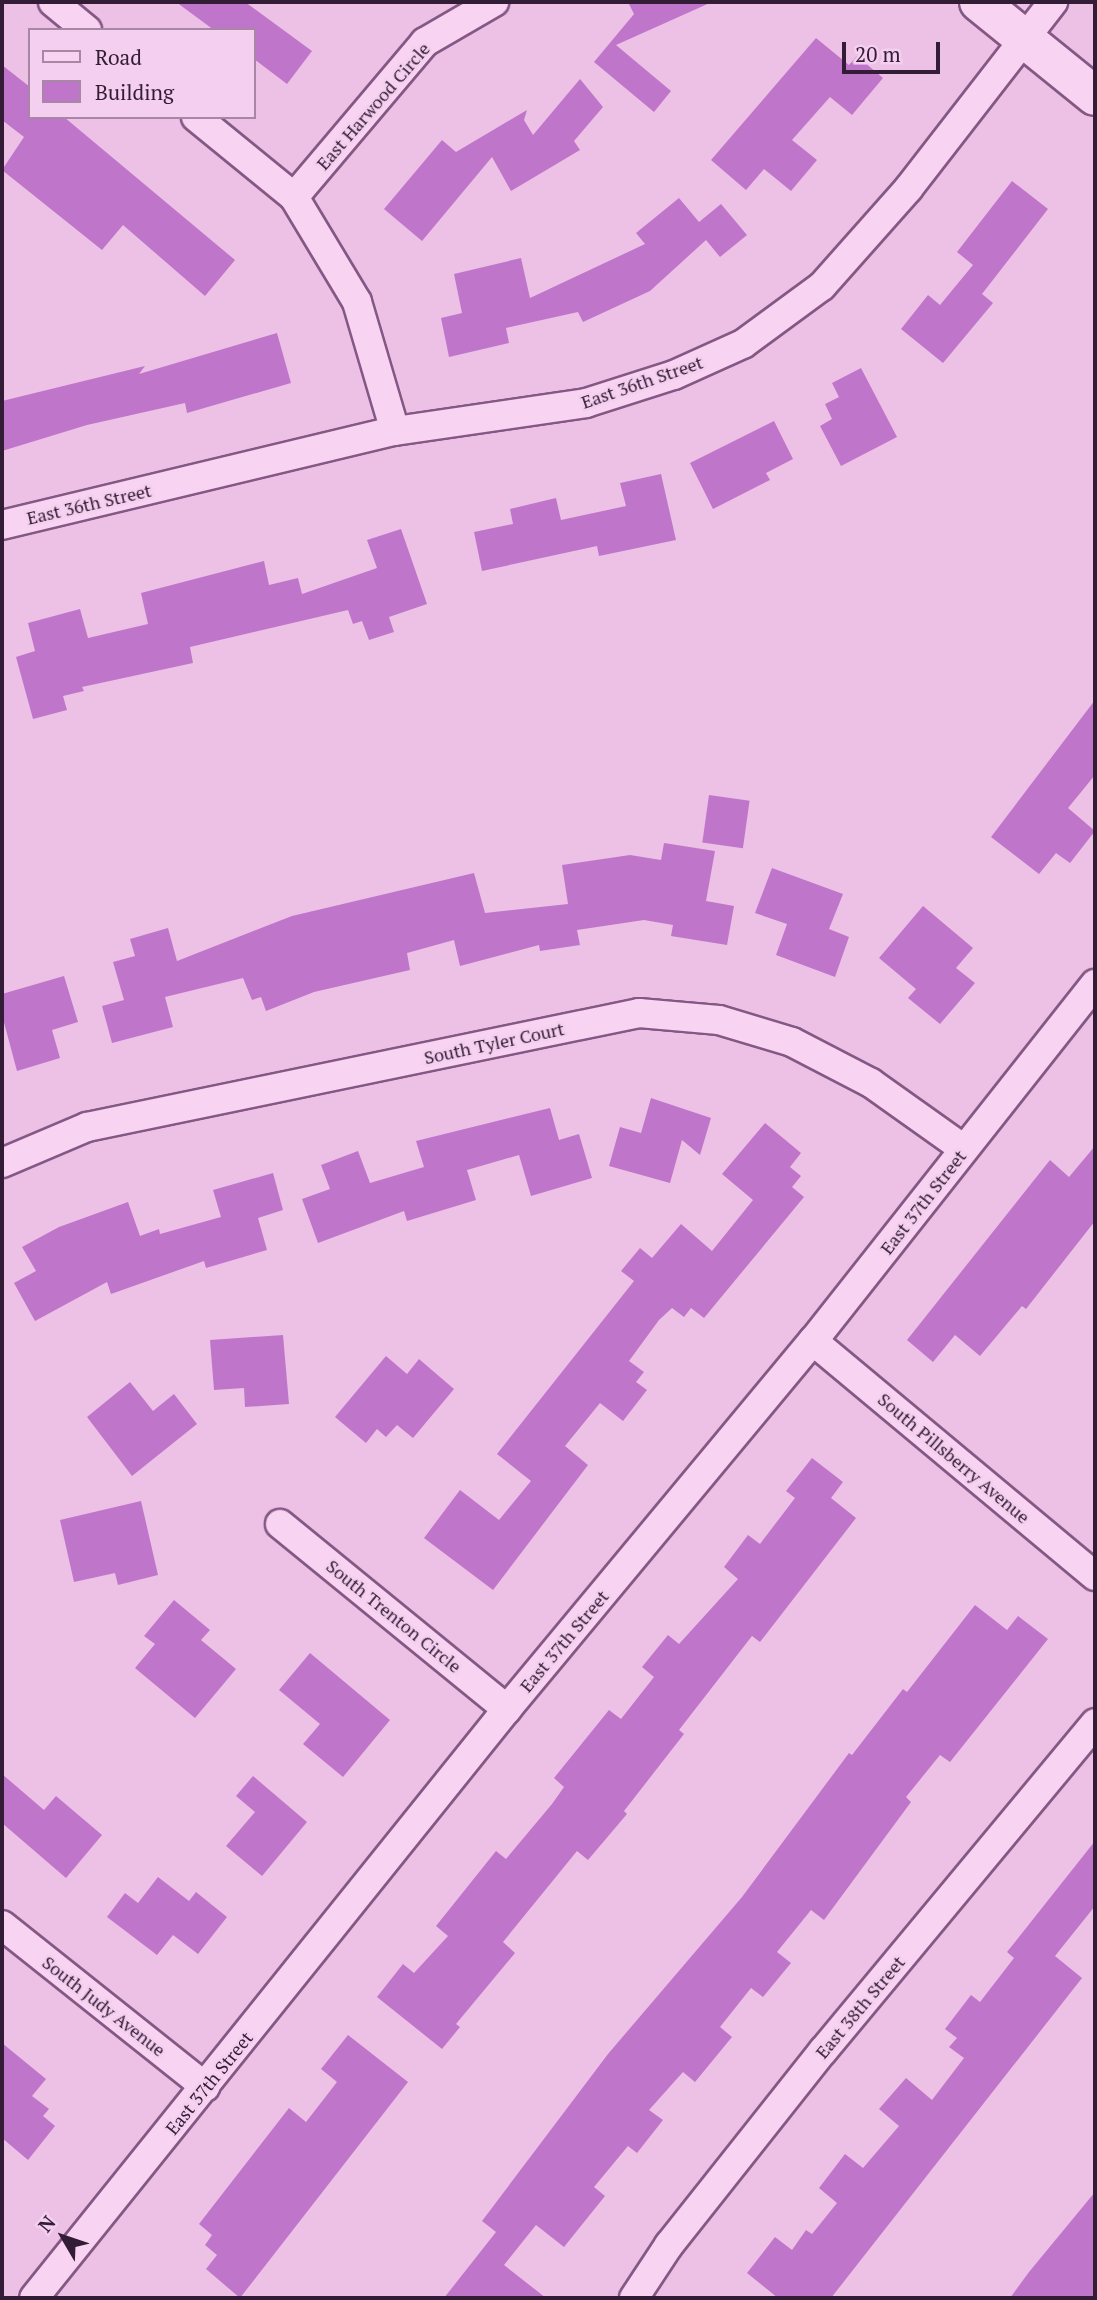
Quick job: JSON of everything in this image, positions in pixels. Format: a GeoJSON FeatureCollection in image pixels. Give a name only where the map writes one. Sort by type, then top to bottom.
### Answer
{"type":"FeatureCollection","features":[{"type":"Feature","properties":{"kind":"main road"},"geometry":{"type":"LineString","coordinates":[[979,2],[1095,96]]}},
{"type":"Feature","properties":{"kind":"street"},"geometry":{"type":"LineString","coordinates":[[52,2],[84,28]]}},
{"type":"Feature","properties":{"kind":"street","name":"East Harwood Circle"},"geometry":{"type":"LineString","coordinates":[[295,197],[425,42],[494,2]]}},
{"type":"Feature","properties":{"kind":"street","name":"East 36th Street"},"geometry":{"type":"LineString","coordinates":[[2,525],[395,431],[586,403],[674,375],[743,344],[822,286],[908,189],[1054,2]]}},
{"type":"Feature","properties":{"kind":"street"},"geometry":{"type":"LineString","coordinates":[[198,119],[295,197],[357,302],[395,431]]}},
{"type":"Feature","properties":{"kind":"street","name":"East 37th Street"},"geometry":{"type":"LineString","coordinates":[[43,2295],[507,1709],[813,1340],[1095,984]]}},
{"type":"Feature","properties":{"kind":"street","name":"South Tyler Court"},"geometry":{"type":"LineString","coordinates":[[2,1163],[87,1127],[639,1013],[719,1020],[792,1042],[871,1083],[964,1149]]}},
{"type":"Feature","properties":{"kind":"street","name":"South Pillsberry Avenue"},"geometry":{"type":"LineString","coordinates":[[813,1340],[1095,1576]]}},
{"type":"Feature","properties":{"kind":"street","name":"South Trenton Circle"},"geometry":{"type":"LineString","coordinates":[[281,1524],[507,1709]]}},
{"type":"Feature","properties":{"kind":"street","name":"East 38th Street"},"geometry":{"type":"LineString","coordinates":[[635,2298],[669,2245],[814,2062],[1095,1723]]}},
{"type":"Feature","properties":{"kind":"street","name":"South Judy Avenue"},"geometry":{"type":"LineString","coordinates":[[2,1925],[206,2087]]}},
{"type":"Feature","properties":{"kind":"building"},"geometry":{"type":"Polygon","coordinates":[[[176,2],[245,2],[312,51],[287,84],[256,61],[256,28],[211,28],[176,2]]]}},
{"type":"Feature","properties":{"kind":"building"},"geometry":{"type":"Polygon","coordinates":[[[628,2],[712,2],[616,45],[671,91],[654,112],[594,62],[634,14],[628,2]]]}},
{"type":"Feature","properties":{"kind":"building"},"geometry":{"type":"Polygon","coordinates":[[[816,38],[849,65],[857,56],[883,78],[852,115],[830,97],[792,140],[817,160],[791,191],[764,169],[746,190],[711,160],[816,38]]]}},
{"type":"Feature","properties":{"kind":"building"},"geometry":{"type":"Polygon","coordinates":[[[2,65],[28,85],[28,119],[66,119],[235,260],[205,296],[123,225],[102,250],[2,170],[24,137],[2,120],[2,65]]]}},
{"type":"Feature","properties":{"kind":"building"},"geometry":{"type":"Polygon","coordinates":[[[580,79],[603,107],[574,141],[580,150],[511,191],[492,157],[422,241],[384,209],[442,140],[456,152],[527,110],[524,120],[533,135],[580,79]]]}},
{"type":"Feature","properties":{"kind":"building"},"geometry":{"type":"Polygon","coordinates":[[[1012,181],[1048,209],[982,294],[993,303],[943,363],[901,329],[928,295],[940,305],[973,265],[957,252],[1012,181]]]}},
{"type":"Feature","properties":{"kind":"building"},"geometry":{"type":"Polygon","coordinates":[[[679,198],[699,222],[721,204],[747,235],[720,257],[706,240],[650,291],[583,322],[578,312],[506,328],[509,343],[449,357],[441,318],[462,313],[454,274],[521,258],[530,298],[645,244],[636,233],[679,198]]]}},
{"type":"Feature","properties":{"kind":"building"},"geometry":{"type":"Polygon","coordinates":[[[277,333],[291,383],[187,413],[185,403],[87,425],[2,451],[2,401],[145,366],[139,374],[277,333]]]}},
{"type":"Feature","properties":{"kind":"building"},"geometry":{"type":"Polygon","coordinates":[[[861,368],[897,437],[841,466],[820,426],[832,419],[825,404],[839,397],[832,383],[861,368]]]}},
{"type":"Feature","properties":{"kind":"building"},"geometry":{"type":"Polygon","coordinates":[[[774,421],[793,459],[766,473],[770,480],[713,509],[690,463],[774,421]]]}},
{"type":"Feature","properties":{"kind":"building"},"geometry":{"type":"Polygon","coordinates":[[[661,474],[676,540],[599,556],[597,546],[482,571],[474,532],[513,524],[510,509],[556,498],[561,520],[626,506],[620,483],[661,474]]]}},
{"type":"Feature","properties":{"kind":"building"},"geometry":{"type":"Polygon","coordinates":[[[401,529],[427,604],[389,617],[394,632],[369,640],[362,621],[353,624],[348,610],[190,647],[193,663],[82,687],[84,691],[63,696],[67,710],[33,719],[16,657],[35,651],[28,623],[80,609],[88,638],[148,624],[141,593],[264,561],[269,585],[298,578],[302,594],[377,568],[367,540],[401,529]]]}},
{"type":"Feature","properties":{"kind":"building"},"geometry":{"type":"Polygon","coordinates":[[[1095,700],[1095,775],[1068,808],[1095,831],[1070,863],[1056,853],[1039,874],[991,837],[1095,700]]]}},
{"type":"Feature","properties":{"kind":"building"},"geometry":{"type":"Polygon","coordinates":[[[709,795],[750,801],[743,848],[702,843],[709,795]]]}},
{"type":"Feature","properties":{"kind":"building"},"geometry":{"type":"Polygon","coordinates":[[[664,843],[715,851],[706,901],[734,906],[727,945],[671,936],[673,925],[644,920],[577,930],[580,945],[540,951],[539,945],[460,966],[454,940],[407,953],[410,970],[314,992],[266,1011],[261,997],[252,1000],[243,978],[165,997],[173,1027],[112,1043],[102,1006],[124,1000],[113,962],[135,956],[130,939],[168,928],[177,961],[292,916],[474,873],[485,913],[568,904],[562,865],[630,855],[661,860],[664,843]]]}},
{"type":"Feature","properties":{"kind":"building"},"geometry":{"type":"Polygon","coordinates":[[[772,868],[843,894],[829,929],[849,937],[835,977],[776,955],[787,924],[755,913],[772,868]]]}},
{"type":"Feature","properties":{"kind":"building"},"geometry":{"type":"Polygon","coordinates":[[[923,906],[973,948],[956,968],[975,983],[940,1024],[908,998],[916,989],[879,958],[923,906]]]}},
{"type":"Feature","properties":{"kind":"building"},"geometry":{"type":"Polygon","coordinates":[[[64,976],[78,1022],[52,1030],[60,1058],[17,1071],[2,1015],[2,994],[64,976]]]}},
{"type":"Feature","properties":{"kind":"building"},"geometry":{"type":"Polygon","coordinates":[[[651,1098],[711,1118],[700,1155],[682,1140],[670,1183],[609,1166],[620,1127],[641,1133],[651,1098]]]}},
{"type":"Feature","properties":{"kind":"building"},"geometry":{"type":"Polygon","coordinates":[[[550,1108],[559,1140],[579,1134],[592,1178],[531,1196],[519,1155],[467,1170],[476,1200],[407,1221],[404,1211],[318,1243],[302,1199],[330,1189],[321,1165],[358,1151],[370,1183],[424,1167],[416,1141],[550,1108]]]}},
{"type":"Feature","properties":{"kind":"building"},"geometry":{"type":"Polygon","coordinates":[[[765,1123],[801,1153],[790,1167],[801,1176],[792,1187],[804,1197],[704,1318],[691,1308],[684,1317],[672,1308],[659,1320],[629,1361],[644,1372],[636,1382],[647,1390],[623,1421],[600,1403],[565,1446],[588,1465],[493,1590],[424,1538],[460,1490],[499,1520],[531,1481],[497,1454],[634,1281],[621,1271],[640,1248],[652,1258],[681,1224],[712,1251],[753,1200],[722,1174],[765,1123]]]}},
{"type":"Feature","properties":{"kind":"building"},"geometry":{"type":"Polygon","coordinates":[[[1095,1146],[1095,1221],[1026,1309],[1022,1306],[980,1356],[955,1335],[933,1362],[907,1340],[1050,1160],[1069,1177],[1095,1146]]]}},
{"type":"Feature","properties":{"kind":"building"},"geometry":{"type":"Polygon","coordinates":[[[273,1173],[283,1210],[258,1218],[267,1250],[206,1268],[204,1261],[111,1294],[107,1282],[35,1321],[14,1283],[36,1271],[22,1247],[59,1227],[128,1202],[140,1236],[159,1229],[160,1234],[221,1217],[213,1190],[273,1173]]]}},
{"type":"Feature","properties":{"kind":"building"},"geometry":{"type":"Polygon","coordinates":[[[283,1335],[289,1404],[245,1407],[244,1388],[214,1390],[210,1340],[283,1335]]]}},
{"type":"Feature","properties":{"kind":"building"},"geometry":{"type":"Polygon","coordinates":[[[386,1356],[407,1374],[419,1359],[454,1389],[413,1438],[397,1425],[386,1437],[377,1429],[366,1443],[335,1417],[386,1356]]]}},
{"type":"Feature","properties":{"kind":"building"},"geometry":{"type":"Polygon","coordinates":[[[130,1382],[153,1411],[174,1394],[197,1424],[132,1476],[87,1417],[130,1382]]]}},
{"type":"Feature","properties":{"kind":"building"},"geometry":{"type":"Polygon","coordinates":[[[812,1458],[843,1482],[831,1498],[856,1518],[760,1642],[752,1636],[679,1730],[684,1734],[624,1811],[627,1814],[588,1860],[577,1851],[503,1942],[515,1953],[456,2024],[460,2027],[442,2049],[377,1997],[403,1964],[414,1973],[448,1936],[436,1926],[496,1851],[506,1859],[552,1804],[564,1787],[554,1778],[609,1710],[621,1719],[654,1677],[642,1667],[668,1635],[679,1644],[738,1579],[724,1567],[748,1535],[760,1544],[795,1498],[786,1491],[812,1458]]]}},
{"type":"Feature","properties":{"kind":"building"},"geometry":{"type":"Polygon","coordinates":[[[141,1501],[158,1575],[118,1585],[115,1573],[74,1582],[60,1520],[141,1501]]]}},
{"type":"Feature","properties":{"kind":"building"},"geometry":{"type":"Polygon","coordinates":[[[174,1600],[210,1630],[201,1640],[236,1669],[195,1718],[135,1668],[155,1644],[144,1636],[174,1600]]]}},
{"type":"Feature","properties":{"kind":"building"},"geometry":{"type":"Polygon","coordinates":[[[975,1605],[1007,1630],[1018,1616],[1048,1639],[950,1762],[940,1755],[906,1797],[911,1802],[824,1920],[811,1910],[777,1952],[791,1963],[763,1997],[751,1988],[720,2027],[732,2037],[695,2082],[683,2072],[649,2110],[663,2120],[637,2153],[628,2146],[594,2187],[605,2196],[564,2247],[536,2225],[504,2265],[546,2298],[444,2298],[496,2232],[482,2221],[608,2054],[742,1897],[849,1753],[852,1755],[903,1689],[907,1692],[975,1605]]]}},
{"type":"Feature","properties":{"kind":"building"},"geometry":{"type":"Polygon","coordinates":[[[310,1653],[390,1720],[343,1777],[303,1744],[320,1724],[279,1690],[310,1653]]]}},
{"type":"Feature","properties":{"kind":"building"},"geometry":{"type":"Polygon","coordinates":[[[2,1774],[44,1810],[56,1796],[102,1835],[66,1878],[2,1823],[2,1774]]]}},
{"type":"Feature","properties":{"kind":"building"},"geometry":{"type":"Polygon","coordinates":[[[253,1776],[307,1822],[262,1876],[226,1846],[255,1812],[236,1796],[253,1776]]]}},
{"type":"Feature","properties":{"kind":"building"},"geometry":{"type":"Polygon","coordinates":[[[1095,1841],[1095,1906],[1055,1956],[1082,1978],[831,2298],[778,2298],[747,2273],[775,2237],[792,2250],[806,2230],[812,2234],[837,2203],[819,2188],[845,2154],[863,2168],[899,2126],[879,2109],[906,2078],[932,2100],[964,2058],[949,2047],[957,2038],[945,2029],[971,1995],[980,2002],[1014,1958],[1007,1952],[1095,1841]]]}},
{"type":"Feature","properties":{"kind":"building"},"geometry":{"type":"Polygon","coordinates":[[[158,1877],[189,1901],[196,1892],[227,1917],[198,1954],[173,1935],[157,1955],[107,1917],[125,1893],[138,1903],[158,1877]]]}},
{"type":"Feature","properties":{"kind":"building"},"geometry":{"type":"Polygon","coordinates":[[[348,2035],[408,2082],[240,2298],[206,2269],[217,2255],[205,2245],[212,2235],[199,2224],[289,2108],[306,2122],[337,2082],[321,2069],[348,2035]]]}},
{"type":"Feature","properties":{"kind":"building"},"geometry":{"type":"Polygon","coordinates":[[[2,2043],[46,2079],[32,2096],[49,2109],[43,2116],[55,2126],[28,2160],[2,2138],[2,2043]]]}},
{"type":"Feature","properties":{"kind":"building"},"geometry":{"type":"Polygon","coordinates":[[[1095,2192],[1095,2298],[1010,2298],[1029,2272],[1095,2192]]]}}]}
